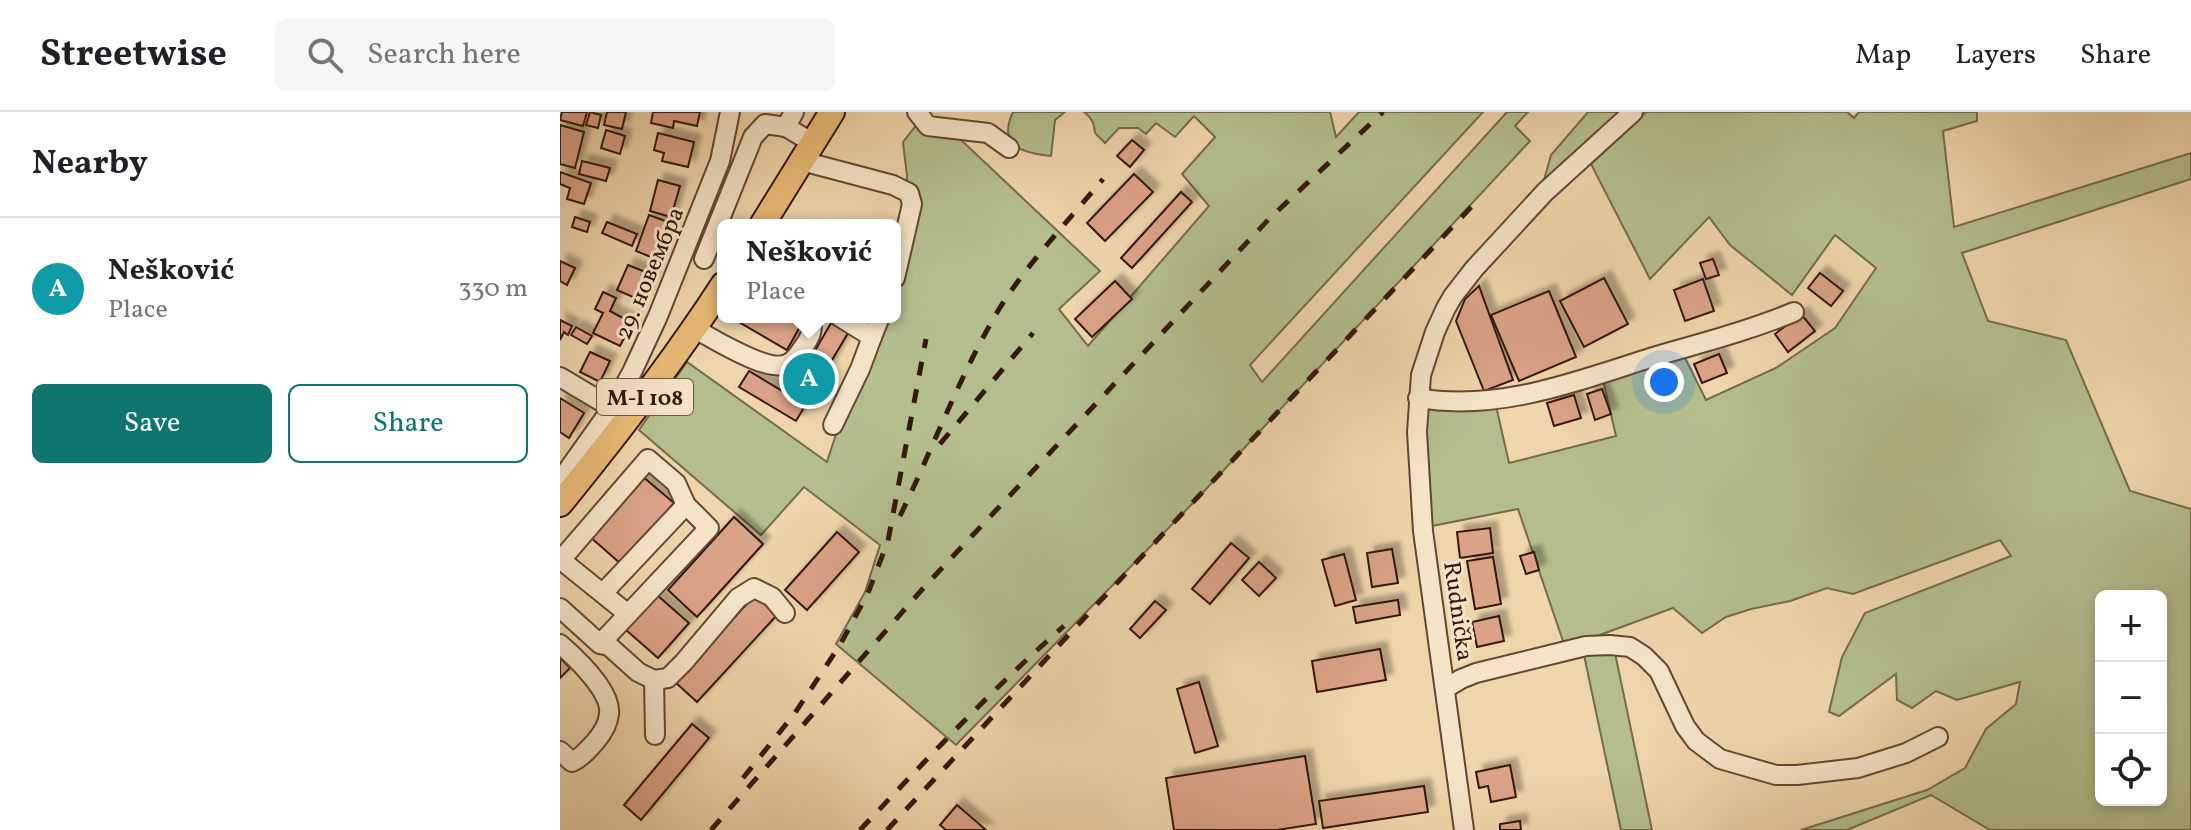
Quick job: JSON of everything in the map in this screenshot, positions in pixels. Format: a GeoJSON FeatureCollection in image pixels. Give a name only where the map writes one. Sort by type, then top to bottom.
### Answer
{"type":"FeatureCollection","features":[{"type":"Feature","properties":{"kind":"main road"},"geometry":{"type":"LineString","coordinates":[[766,219],[832,112]]}},
{"type":"Feature","properties":{"kind":"main road","name":"M-I 108"},"geometry":{"type":"LineString","coordinates":[[560,504],[619,416],[695,329],[717,294]]}},
{"type":"Feature","properties":{"kind":"street","name":"29. новембра"},"geometry":{"type":"LineString","coordinates":[[560,481],[619,416],[632,372],[690,240],[720,161],[730,112]]}},
{"type":"Feature","properties":{"kind":"street"},"geometry":{"type":"LineString","coordinates":[[917,112],[928,126],[988,133],[1009,148]]}},
{"type":"Feature","properties":{"kind":"street","name":"Rudnička"},"geometry":{"type":"LineString","coordinates":[[1464,830],[1423,531],[1417,432],[1418,398],[1425,358],[1453,296],[1474,269],[1545,192],[1633,112]]}},
{"type":"Feature","properties":{"kind":"street"},"geometry":{"type":"LineString","coordinates":[[720,219],[753,137],[765,124],[790,120],[808,152],[909,193],[912,204],[901,252]]}},
{"type":"Feature","properties":{"kind":"street"},"geometry":{"type":"LineString","coordinates":[[704,259],[717,227]]}},
{"type":"Feature","properties":{"kind":"street"},"geometry":{"type":"LineString","coordinates":[[1418,398],[1474,402],[1542,391],[1751,330],[1794,312]]}},
{"type":"Feature","properties":{"kind":"street"},"geometry":{"type":"LineString","coordinates":[[695,329],[756,360],[785,366],[795,360],[810,338],[813,323]]}},
{"type":"Feature","properties":{"kind":"street"},"geometry":{"type":"LineString","coordinates":[[850,323],[872,337]]}},
{"type":"Feature","properties":{"kind":"street"},"geometry":{"type":"LineString","coordinates":[[833,425],[878,323]]}},
{"type":"Feature","properties":{"kind":"street"},"geometry":{"type":"LineString","coordinates":[[560,377],[619,416]]}},
{"type":"Feature","properties":{"kind":"street"},"geometry":{"type":"LineString","coordinates":[[600,644],[709,528],[686,505],[676,483],[648,459],[561,560],[628,614]]}},
{"type":"Feature","properties":{"kind":"street"},"geometry":{"type":"LineString","coordinates":[[603,593],[686,505]]}},
{"type":"Feature","properties":{"kind":"street"},"geometry":{"type":"LineString","coordinates":[[560,608],[600,644],[609,646],[638,672],[654,680],[668,678],[738,598],[754,588],[772,597],[785,613]]}},
{"type":"Feature","properties":{"kind":"street"},"geometry":{"type":"LineString","coordinates":[[560,644],[579,661],[604,695],[610,713],[603,733],[580,758],[572,762],[560,751]]}},
{"type":"Feature","properties":{"kind":"street"},"geometry":{"type":"LineString","coordinates":[[1446,688],[1476,673],[1586,646],[1610,645],[1630,647],[1659,671],[1685,726],[1696,741],[1720,759],[1776,775],[1858,768],[1906,753],[1938,737]]}},
{"type":"Feature","properties":{"kind":"street"},"geometry":{"type":"LineString","coordinates":[[654,680],[655,735]]}},
{"type":"Feature","properties":{"kind":"green space"},"geometry":{"type":"Polygon","coordinates":[[[1013,112],[1065,112],[1055,120],[1051,156],[1031,153],[1015,146],[1008,133],[1013,112]]]}},
{"type":"Feature","properties":{"kind":"green space"},"geometry":{"type":"Polygon","coordinates":[[[1084,112],[1330,112],[1336,137],[1359,112],[1483,112],[1250,365],[1262,382],[1507,112],[1528,112],[1515,126],[1530,141],[1194,502],[956,745],[836,644],[865,592],[880,545],[804,487],[761,535],[639,430],[687,362],[827,462],[872,323],[901,323],[901,219],[907,176],[903,142],[918,123],[942,122],[1100,271],[1059,309],[1088,346],[1209,206],[1182,174],[1215,137],[1194,116],[1175,137],[1156,123],[1146,134],[1138,128],[1119,128],[1105,143],[1095,133],[1089,116],[1084,112]]]}},
{"type":"Feature","properties":{"kind":"green space"},"geometry":{"type":"Polygon","coordinates":[[[1588,112],[1619,112],[1542,187],[1551,155],[1588,112]]]}},
{"type":"Feature","properties":{"kind":"green space"},"geometry":{"type":"Polygon","coordinates":[[[1646,112],[1847,112],[1854,118],[1859,112],[1977,112],[1977,121],[1943,131],[1954,227],[2191,153],[2191,179],[1962,253],[1988,321],[2066,340],[2130,491],[2191,509],[2191,830],[1990,830],[1931,795],[1847,830],[1801,830],[1927,790],[1965,768],[1986,729],[2016,704],[2020,682],[1957,700],[1936,691],[1912,708],[1897,700],[1896,674],[1839,716],[1829,712],[1842,657],[1865,613],[2011,556],[2000,540],[1853,594],[1827,588],[1790,601],[1751,609],[1726,617],[1702,633],[1673,608],[1581,642],[1564,644],[1518,509],[1432,526],[1425,444],[1428,394],[1494,397],[1509,463],[1616,436],[1603,380],[1684,356],[1706,400],[1776,368],[1835,328],[1876,268],[1835,235],[1792,295],[1730,245],[1709,217],[1650,279],[1591,164],[1646,112]]]}},
{"type":"Feature","properties":{"kind":"green space"},"geometry":{"type":"Polygon","coordinates":[[[1615,653],[1652,830],[1621,830],[1584,655],[1615,653]]]}},
{"type":"Feature","properties":{"kind":"building"},"geometry":{"type":"Polygon","coordinates":[[[562,112],[587,112],[583,126],[560,120],[562,112]]]}},
{"type":"Feature","properties":{"kind":"building"},"geometry":{"type":"Polygon","coordinates":[[[590,112],[601,115],[598,128],[586,125],[590,112]]]}},
{"type":"Feature","properties":{"kind":"building"},"geometry":{"type":"Polygon","coordinates":[[[607,112],[626,112],[622,129],[604,125],[607,112]]]}},
{"type":"Feature","properties":{"kind":"building"},"geometry":{"type":"Polygon","coordinates":[[[653,112],[700,112],[697,126],[674,121],[673,128],[651,123],[653,112]]]}},
{"type":"Feature","properties":{"kind":"building"},"geometry":{"type":"Polygon","coordinates":[[[560,125],[584,132],[575,168],[560,164],[560,125]]]}},
{"type":"Feature","properties":{"kind":"building"},"geometry":{"type":"Polygon","coordinates":[[[606,130],[625,136],[620,154],[601,148],[606,130]]]}},
{"type":"Feature","properties":{"kind":"building"},"geometry":{"type":"Polygon","coordinates":[[[658,133],[694,142],[688,167],[662,161],[664,153],[654,150],[658,133]]]}},
{"type":"Feature","properties":{"kind":"building"},"geometry":{"type":"Polygon","coordinates":[[[1132,140],[1144,150],[1130,167],[1117,156],[1132,140]]]}},
{"type":"Feature","properties":{"kind":"building"},"geometry":{"type":"Polygon","coordinates":[[[582,161],[610,168],[606,181],[579,174],[582,161]]]}},
{"type":"Feature","properties":{"kind":"building"},"geometry":{"type":"Polygon","coordinates":[[[560,172],[591,183],[584,204],[567,199],[570,188],[560,184],[560,172]]]}},
{"type":"Feature","properties":{"kind":"building"},"geometry":{"type":"Polygon","coordinates":[[[1134,174],[1153,192],[1105,241],[1087,223],[1134,174]]]}},
{"type":"Feature","properties":{"kind":"building"},"geometry":{"type":"Polygon","coordinates":[[[658,180],[680,186],[671,217],[650,211],[658,180]]]}},
{"type":"Feature","properties":{"kind":"building"},"geometry":{"type":"Polygon","coordinates":[[[1181,192],[1192,202],[1132,268],[1121,258],[1181,192]]]}},
{"type":"Feature","properties":{"kind":"building"},"geometry":{"type":"Polygon","coordinates":[[[649,215],[671,223],[658,260],[636,251],[649,215]]]}},
{"type":"Feature","properties":{"kind":"building"},"geometry":{"type":"Polygon","coordinates":[[[575,217],[590,222],[587,232],[572,227],[575,217]]]}},
{"type":"Feature","properties":{"kind":"building"},"geometry":{"type":"Polygon","coordinates":[[[607,222],[637,234],[632,246],[602,233],[607,222]]]}},
{"type":"Feature","properties":{"kind":"building"},"geometry":{"type":"Polygon","coordinates":[[[1713,259],[1719,275],[1706,279],[1700,263],[1713,259]]]}},
{"type":"Feature","properties":{"kind":"building"},"geometry":{"type":"Polygon","coordinates":[[[560,261],[575,268],[567,285],[560,281],[560,261]]]}},
{"type":"Feature","properties":{"kind":"building"},"geometry":{"type":"Polygon","coordinates":[[[628,265],[653,275],[642,301],[617,290],[628,265]]]}},
{"type":"Feature","properties":{"kind":"building"},"geometry":{"type":"Polygon","coordinates":[[[1820,273],[1843,291],[1831,306],[1808,288],[1820,273]]]}},
{"type":"Feature","properties":{"kind":"building"},"geometry":{"type":"Polygon","coordinates":[[[1604,278],[1628,324],[1584,347],[1560,301],[1604,278]]]}},
{"type":"Feature","properties":{"kind":"building"},"geometry":{"type":"Polygon","coordinates":[[[1703,279],[1714,311],[1685,321],[1674,290],[1703,279]]]}},
{"type":"Feature","properties":{"kind":"building"},"geometry":{"type":"Polygon","coordinates":[[[1115,281],[1132,299],[1092,337],[1075,319],[1115,281]]]}},
{"type":"Feature","properties":{"kind":"building"},"geometry":{"type":"Polygon","coordinates":[[[1479,286],[1513,380],[1484,391],[1456,321],[1465,299],[1479,286]]]}},
{"type":"Feature","properties":{"kind":"building"},"geometry":{"type":"Polygon","coordinates":[[[1549,291],[1576,357],[1519,381],[1491,315],[1549,291]]]}},
{"type":"Feature","properties":{"kind":"building"},"geometry":{"type":"Polygon","coordinates":[[[603,292],[616,298],[610,311],[632,323],[620,346],[593,333],[603,313],[595,309],[603,292]]]}},
{"type":"Feature","properties":{"kind":"building"},"geometry":{"type":"Polygon","coordinates":[[[1801,314],[1815,331],[1788,352],[1775,334],[1801,314]]]}},
{"type":"Feature","properties":{"kind":"building"},"geometry":{"type":"Polygon","coordinates":[[[560,320],[572,326],[568,335],[564,332],[560,340],[560,320]]]}},
{"type":"Feature","properties":{"kind":"building"},"geometry":{"type":"Polygon","coordinates":[[[741,323],[802,323],[787,350],[741,323]]]}},
{"type":"Feature","properties":{"kind":"building"},"geometry":{"type":"Polygon","coordinates":[[[831,323],[848,333],[796,421],[739,387],[749,371],[789,395],[831,323]]]}},
{"type":"Feature","properties":{"kind":"building"},"geometry":{"type":"Polygon","coordinates":[[[576,327],[592,336],[587,344],[571,335],[576,327]]]}},
{"type":"Feature","properties":{"kind":"building"},"geometry":{"type":"Polygon","coordinates":[[[590,352],[610,361],[600,382],[580,372],[590,352]]]}},
{"type":"Feature","properties":{"kind":"building"},"geometry":{"type":"Polygon","coordinates":[[[1719,354],[1727,373],[1702,383],[1694,364],[1719,354]]]}},
{"type":"Feature","properties":{"kind":"building"},"geometry":{"type":"Polygon","coordinates":[[[1602,389],[1611,414],[1595,420],[1587,394],[1602,389]]]}},
{"type":"Feature","properties":{"kind":"building"},"geometry":{"type":"Polygon","coordinates":[[[1574,395],[1581,418],[1554,426],[1547,403],[1574,395]]]}},
{"type":"Feature","properties":{"kind":"building"},"geometry":{"type":"Polygon","coordinates":[[[560,398],[584,413],[569,438],[560,432],[560,398]]]}},
{"type":"Feature","properties":{"kind":"building"},"geometry":{"type":"Polygon","coordinates":[[[642,476],[674,503],[621,564],[589,536],[642,476]]]}},
{"type":"Feature","properties":{"kind":"building"},"geometry":{"type":"Polygon","coordinates":[[[734,517],[763,544],[697,617],[668,590],[734,517]]]}},
{"type":"Feature","properties":{"kind":"building"},"geometry":{"type":"Polygon","coordinates":[[[1490,528],[1493,553],[1460,558],[1457,532],[1490,528]]]}},
{"type":"Feature","properties":{"kind":"building"},"geometry":{"type":"Polygon","coordinates":[[[837,532],[859,552],[807,610],[785,590],[837,532]]]}},
{"type":"Feature","properties":{"kind":"building"},"geometry":{"type":"Polygon","coordinates":[[[1231,543],[1249,558],[1210,604],[1192,589],[1231,543]]]}},
{"type":"Feature","properties":{"kind":"building"},"geometry":{"type":"Polygon","coordinates":[[[1392,549],[1398,583],[1372,587],[1367,553],[1392,549]]]}},
{"type":"Feature","properties":{"kind":"building"},"geometry":{"type":"Polygon","coordinates":[[[1534,552],[1539,570],[1526,574],[1520,556],[1534,552]]]}},
{"type":"Feature","properties":{"kind":"building"},"geometry":{"type":"Polygon","coordinates":[[[1344,554],[1356,600],[1335,606],[1322,560],[1344,554]]]}},
{"type":"Feature","properties":{"kind":"building"},"geometry":{"type":"Polygon","coordinates":[[[1493,557],[1501,604],[1475,609],[1467,561],[1493,557]]]}},
{"type":"Feature","properties":{"kind":"building"},"geometry":{"type":"Polygon","coordinates":[[[1259,562],[1276,578],[1259,596],[1242,580],[1259,562]]]}},
{"type":"Feature","properties":{"kind":"building"},"geometry":{"type":"Polygon","coordinates":[[[657,595],[689,623],[658,658],[626,630],[657,595]]]}},
{"type":"Feature","properties":{"kind":"building"},"geometry":{"type":"Polygon","coordinates":[[[755,595],[777,615],[697,702],[675,682],[755,595]]]}},
{"type":"Feature","properties":{"kind":"building"},"geometry":{"type":"Polygon","coordinates":[[[1398,600],[1400,615],[1356,623],[1353,607],[1398,600]]]}},
{"type":"Feature","properties":{"kind":"building"},"geometry":{"type":"Polygon","coordinates":[[[1155,601],[1166,610],[1140,638],[1130,629],[1155,601]]]}},
{"type":"Feature","properties":{"kind":"building"},"geometry":{"type":"Polygon","coordinates":[[[1499,616],[1504,641],[1477,647],[1472,622],[1499,616]]]}},
{"type":"Feature","properties":{"kind":"building"},"geometry":{"type":"Polygon","coordinates":[[[1380,649],[1386,680],[1317,692],[1312,661],[1380,649]]]}},
{"type":"Feature","properties":{"kind":"building"},"geometry":{"type":"Polygon","coordinates":[[[560,658],[570,668],[560,678],[560,658]]]}},
{"type":"Feature","properties":{"kind":"building"},"geometry":{"type":"Polygon","coordinates":[[[1199,682],[1218,746],[1195,753],[1177,689],[1199,682]]]}},
{"type":"Feature","properties":{"kind":"building"},"geometry":{"type":"Polygon","coordinates":[[[692,724],[709,738],[641,820],[624,805],[692,724]]]}},
{"type":"Feature","properties":{"kind":"building"},"geometry":{"type":"Polygon","coordinates":[[[1305,756],[1316,824],[1277,830],[1174,830],[1166,778],[1305,756]]]}},
{"type":"Feature","properties":{"kind":"building"},"geometry":{"type":"Polygon","coordinates":[[[1510,765],[1516,797],[1491,802],[1488,786],[1479,788],[1476,772],[1510,765]]]}},
{"type":"Feature","properties":{"kind":"building"},"geometry":{"type":"Polygon","coordinates":[[[1424,786],[1428,812],[1323,828],[1319,801],[1424,786]]]}},
{"type":"Feature","properties":{"kind":"building"},"geometry":{"type":"Polygon","coordinates":[[[957,805],[986,830],[946,830],[940,825],[957,805]]]}},
{"type":"Feature","properties":{"kind":"building"},"geometry":{"type":"Polygon","coordinates":[[[1520,821],[1521,830],[1500,830],[1500,824],[1520,821]]]}},
{"type":"Feature","properties":{"kind":"railway"},"geometry":{"type":"LineString","coordinates":[[711,830],[926,585],[1269,219],[1383,112]]}},
{"type":"Feature","properties":{"kind":"railway"},"geometry":{"type":"LineString","coordinates":[[900,516],[966,370],[1002,304],[1103,179]]}},
{"type":"Feature","properties":{"kind":"railway"},"geometry":{"type":"LineString","coordinates":[[887,830],[1474,204]]}},
{"type":"Feature","properties":{"kind":"railway"},"geometry":{"type":"LineString","coordinates":[[940,444],[1033,333]]}},
{"type":"Feature","properties":{"kind":"railway"},"geometry":{"type":"LineString","coordinates":[[743,778],[795,713],[840,645],[868,593],[888,541],[926,339]]}},
{"type":"Feature","properties":{"kind":"railway"},"geometry":{"type":"LineString","coordinates":[[860,830],[985,700],[1064,626]]}},
{"type":"Feature","properties":{"kind":"place","name":"Nešković"},"geometry":{"type":"Point","coordinates":[809,379]}}]}
